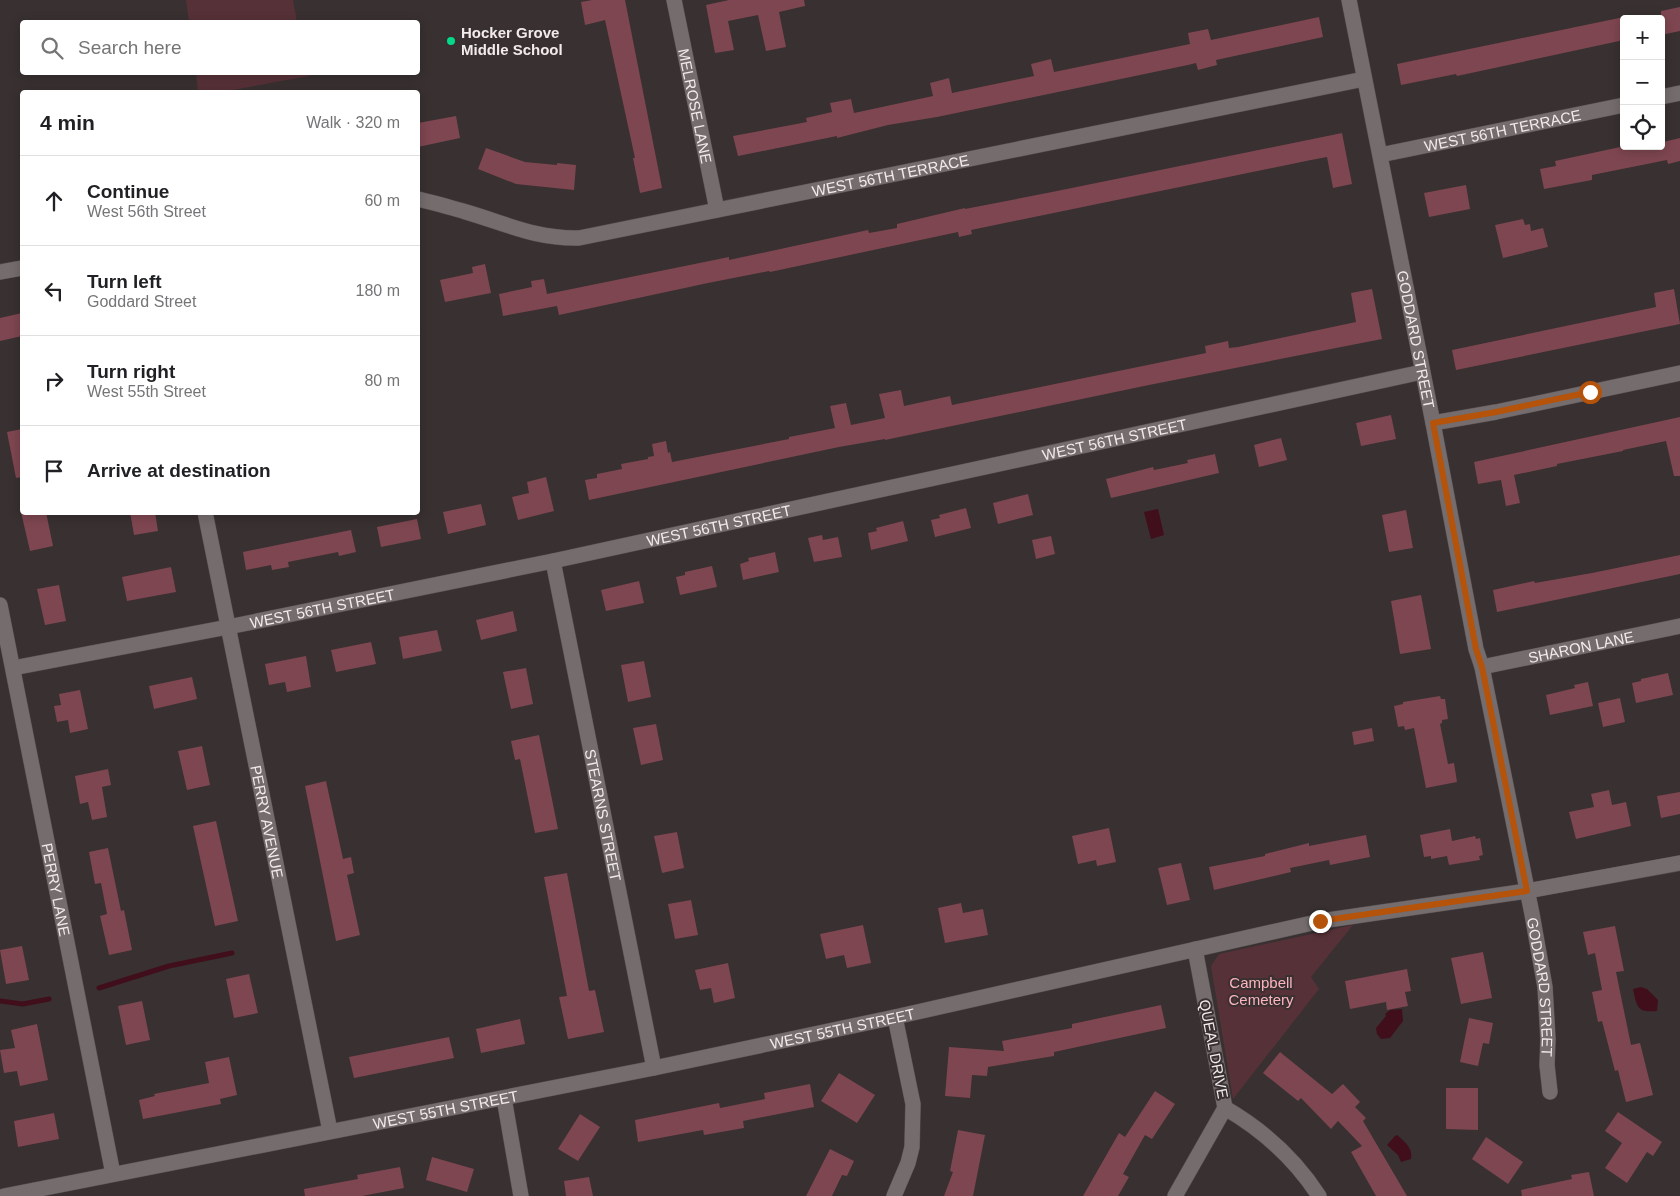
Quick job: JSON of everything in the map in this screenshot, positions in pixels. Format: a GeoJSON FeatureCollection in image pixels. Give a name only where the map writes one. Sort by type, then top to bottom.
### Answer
{"type":"FeatureCollection","features":[{"type":"Feature","properties":{"kind":"street","name":"MELROSE LANE"},"geometry":{"type":"LineString","coordinates":[[674,0],[717,210]]}},
{"type":"Feature","properties":{"kind":"street","name":"GODDARD STREET"},"geometry":{"type":"LineString","coordinates":[[1349,0],[1476,649],[1482,667],[1545,987],[1548,1039],[1547,1065],[1550,1092]]}},
{"type":"Feature","properties":{"kind":"street","name":"WEST 56TH TERRACE"},"geometry":{"type":"LineString","coordinates":[[420,200],[543,236],[579,238],[1364,79]]}},
{"type":"Feature","properties":{"kind":"street"},"geometry":{"type":"LineString","coordinates":[[1665,96],[1680,93]]}},
{"type":"Feature","properties":{"kind":"street","name":"WEST 56TH TERRACE"},"geometry":{"type":"LineString","coordinates":[[1380,155],[1620,106]]}},
{"type":"Feature","properties":{"kind":"street"},"geometry":{"type":"LineString","coordinates":[[0,272],[20,268]]}},
{"type":"Feature","properties":{"kind":"street","name":"WEST 56TH STREET"},"geometry":{"type":"LineString","coordinates":[[12,668],[228,627],[554,561],[1422,372]]}},
{"type":"Feature","properties":{"kind":"street"},"geometry":{"type":"LineString","coordinates":[[1433,423],[1496,412],[1680,373]]}},
{"type":"Feature","properties":{"kind":"street","name":"PERRY AVENUE"},"geometry":{"type":"LineString","coordinates":[[206,515],[330,1131]]}},
{"type":"Feature","properties":{"kind":"street","name":"STEARNS STREET"},"geometry":{"type":"LineString","coordinates":[[554,561],[654,1068]]}},
{"type":"Feature","properties":{"kind":"street","name":"PERRY LANE"},"geometry":{"type":"LineString","coordinates":[[0,605],[112,1174]]}},
{"type":"Feature","properties":{"kind":"street","name":"SHARON LANE"},"geometry":{"type":"LineString","coordinates":[[1482,667],[1680,626]]}},
{"type":"Feature","properties":{"kind":"street","name":"WEST 55TH STREET"},"geometry":{"type":"LineString","coordinates":[[4,1196],[654,1068],[895,1017],[1320,921],[1527,891],[1680,863]]}},
{"type":"Feature","properties":{"kind":"street","name":"QUEAL DRIVE"},"geometry":{"type":"LineString","coordinates":[[1175,1196],[1225,1108],[1195,949]]}},
{"type":"Feature","properties":{"kind":"street"},"geometry":{"type":"LineString","coordinates":[[894,1196],[908,1163],[912,1147],[913,1104],[895,1017]]}},
{"type":"Feature","properties":{"kind":"street"},"geometry":{"type":"LineString","coordinates":[[504,1098],[521,1196]]}},
{"type":"Feature","properties":{"kind":"street"},"geometry":{"type":"LineString","coordinates":[[1225,1108],[1244,1119],[1282,1149],[1310,1182],[1319,1196]]}},
{"type":"Feature","properties":{"kind":"green space"},"geometry":{"type":"Polygon","coordinates":[[[186,0],[293,0],[297,20],[189,20],[186,0]]]}},
{"type":"Feature","properties":{"kind":"green space"},"geometry":{"type":"Polygon","coordinates":[[[196,75],[309,76],[233,90],[198,90],[196,75]]]}},
{"type":"Feature","properties":{"kind":"green space","name":"Campbell Cemetery"},"geometry":{"type":"Polygon","coordinates":[[[1353,925],[1311,977],[1319,989],[1233,1099],[1211,966],[1219,954],[1353,925]]]}},
{"type":"Feature","properties":{"kind":"shaded area"},"geometry":{"type":"Polygon","coordinates":[[[1158,509],[1164,535],[1151,539],[1144,512],[1158,509]]]}},
{"type":"Feature","properties":{"kind":"shaded area"},"geometry":{"type":"Polygon","coordinates":[[[1641,987],[1647,989],[1658,1000],[1657,1011],[1645,1011],[1639,1008],[1633,989],[1641,987]]]}},
{"type":"Feature","properties":{"kind":"shaded area"},"geometry":{"type":"Polygon","coordinates":[[[1402,1009],[1403,1021],[1390,1038],[1381,1039],[1377,1034],[1376,1028],[1386,1016],[1385,1014],[1390,1010],[1402,1009]]]}},
{"type":"Feature","properties":{"kind":"shaded area"},"geometry":{"type":"Polygon","coordinates":[[[1397,1135],[1410,1148],[1411,1159],[1401,1162],[1398,1155],[1387,1145],[1397,1135]]]}},
{"type":"Feature","properties":{"kind":"building"},"geometry":{"type":"Polygon","coordinates":[[[625,0],[662,188],[640,193],[633,158],[635,158],[605,20],[585,25],[581,2],[625,0]]]}},
{"type":"Feature","properties":{"kind":"building"},"geometry":{"type":"Polygon","coordinates":[[[729,0],[804,0],[805,6],[779,12],[786,47],[766,51],[758,15],[728,21],[734,50],[715,53],[706,5],[729,0]]]}},
{"type":"Feature","properties":{"kind":"building"},"geometry":{"type":"Polygon","coordinates":[[[1680,7],[1680,31],[1665,34],[1665,15],[1661,15],[1661,11],[1680,7]]]}},
{"type":"Feature","properties":{"kind":"building"},"geometry":{"type":"Polygon","coordinates":[[[1319,17],[1323,37],[1216,60],[1217,65],[1198,70],[1196,63],[937,117],[888,125],[837,138],[837,136],[738,156],[733,136],[807,122],[806,118],[832,112],[830,103],[851,99],[854,113],[933,96],[930,83],[949,78],[952,93],[1034,76],[1031,64],[1051,59],[1054,72],[1190,44],[1188,33],[1208,29],[1211,40],[1319,17]]]}},
{"type":"Feature","properties":{"kind":"building"},"geometry":{"type":"Polygon","coordinates":[[[1620,18],[1620,41],[1457,76],[1456,74],[1401,85],[1397,64],[1620,18]]]}},
{"type":"Feature","properties":{"kind":"building"},"geometry":{"type":"Polygon","coordinates":[[[456,116],[460,138],[420,147],[420,123],[456,116]]]}},
{"type":"Feature","properties":{"kind":"building"},"geometry":{"type":"Polygon","coordinates":[[[1342,133],[1352,184],[1333,188],[1327,157],[971,230],[972,234],[959,237],[958,232],[559,315],[557,306],[503,316],[499,294],[532,287],[531,281],[544,279],[547,294],[729,257],[729,260],[868,230],[869,233],[897,228],[897,224],[965,208],[1342,133]]]}},
{"type":"Feature","properties":{"kind":"building"},"geometry":{"type":"Polygon","coordinates":[[[1680,138],[1680,161],[1668,164],[1667,160],[1592,175],[1592,180],[1544,189],[1540,169],[1556,166],[1555,161],[1620,147],[1620,150],[1665,150],[1665,142],[1680,138]]]}},
{"type":"Feature","properties":{"kind":"building"},"geometry":{"type":"Polygon","coordinates":[[[486,148],[525,162],[576,165],[574,190],[516,184],[478,169],[486,148]]]}},
{"type":"Feature","properties":{"kind":"building"},"geometry":{"type":"Polygon","coordinates":[[[1466,185],[1470,209],[1429,217],[1424,193],[1466,185]]]}},
{"type":"Feature","properties":{"kind":"building"},"geometry":{"type":"Polygon","coordinates":[[[1523,219],[1525,225],[1530,224],[1531,231],[1543,228],[1548,247],[1503,258],[1495,225],[1523,219]]]}},
{"type":"Feature","properties":{"kind":"building"},"geometry":{"type":"Polygon","coordinates":[[[485,264],[491,293],[445,302],[440,280],[473,273],[472,267],[485,264]]]}},
{"type":"Feature","properties":{"kind":"building"},"geometry":{"type":"Polygon","coordinates":[[[1372,289],[1382,339],[885,440],[839,447],[589,500],[585,480],[597,478],[597,474],[622,469],[621,464],[648,459],[648,457],[654,456],[652,444],[666,441],[672,462],[835,428],[830,406],[846,403],[851,425],[885,418],[879,394],[901,390],[904,406],[950,396],[952,405],[1206,353],[1205,346],[1228,341],[1229,348],[1238,347],[1356,322],[1351,293],[1372,289]]]}},
{"type":"Feature","properties":{"kind":"building"},"geometry":{"type":"Polygon","coordinates":[[[1674,289],[1680,324],[1456,370],[1452,350],[1656,307],[1654,293],[1674,289]]]}},
{"type":"Feature","properties":{"kind":"building"},"geometry":{"type":"Polygon","coordinates":[[[20,313],[20,336],[0,341],[0,318],[20,313]]]}},
{"type":"Feature","properties":{"kind":"building"},"geometry":{"type":"Polygon","coordinates":[[[1391,415],[1396,439],[1361,446],[1356,423],[1391,415]]]}},
{"type":"Feature","properties":{"kind":"building"},"geometry":{"type":"Polygon","coordinates":[[[1680,417],[1680,476],[1674,476],[1666,441],[1514,475],[1520,503],[1506,506],[1501,480],[1478,484],[1474,462],[1680,417]]]}},
{"type":"Feature","properties":{"kind":"building"},"geometry":{"type":"Polygon","coordinates":[[[20,429],[20,477],[16,478],[7,432],[20,429]]]}},
{"type":"Feature","properties":{"kind":"building"},"geometry":{"type":"Polygon","coordinates":[[[1281,438],[1287,460],[1259,467],[1254,445],[1281,438]]]}},
{"type":"Feature","properties":{"kind":"building"},"geometry":{"type":"Polygon","coordinates":[[[1215,454],[1219,473],[1111,498],[1106,479],[1153,467],[1154,470],[1188,463],[1187,460],[1215,454]]]}},
{"type":"Feature","properties":{"kind":"building"},"geometry":{"type":"Polygon","coordinates":[[[546,477],[554,511],[518,520],[512,497],[529,493],[527,482],[546,477]]]}},
{"type":"Feature","properties":{"kind":"building"},"geometry":{"type":"Polygon","coordinates":[[[1028,494],[1033,515],[998,524],[993,503],[1028,494]]]}},
{"type":"Feature","properties":{"kind":"building"},"geometry":{"type":"Polygon","coordinates":[[[481,504],[486,525],[448,534],[443,512],[481,504]]]}},
{"type":"Feature","properties":{"kind":"building"},"geometry":{"type":"Polygon","coordinates":[[[966,508],[971,528],[935,537],[931,520],[940,518],[939,515],[966,508]]]}},
{"type":"Feature","properties":{"kind":"building"},"geometry":{"type":"Polygon","coordinates":[[[1406,510],[1413,548],[1389,552],[1382,515],[1406,510]]]}},
{"type":"Feature","properties":{"kind":"building"},"geometry":{"type":"Polygon","coordinates":[[[22,515],[47,515],[53,546],[30,551],[22,515]]]}},
{"type":"Feature","properties":{"kind":"building"},"geometry":{"type":"Polygon","coordinates":[[[131,515],[155,515],[158,531],[134,535],[131,515]]]}},
{"type":"Feature","properties":{"kind":"building"},"geometry":{"type":"Polygon","coordinates":[[[417,519],[421,539],[381,547],[377,527],[417,519]]]}},
{"type":"Feature","properties":{"kind":"building"},"geometry":{"type":"Polygon","coordinates":[[[903,521],[908,541],[871,550],[868,533],[877,531],[876,528],[903,521]]]}},
{"type":"Feature","properties":{"kind":"building"},"geometry":{"type":"Polygon","coordinates":[[[351,530],[356,552],[339,556],[338,552],[288,562],[289,567],[272,570],[271,565],[246,570],[243,552],[351,530]]]}},
{"type":"Feature","properties":{"kind":"building"},"geometry":{"type":"Polygon","coordinates":[[[822,535],[823,540],[838,537],[842,557],[814,562],[808,538],[822,535]]]}},
{"type":"Feature","properties":{"kind":"building"},"geometry":{"type":"Polygon","coordinates":[[[1051,536],[1055,554],[1036,559],[1032,540],[1051,536]]]}},
{"type":"Feature","properties":{"kind":"building"},"geometry":{"type":"Polygon","coordinates":[[[775,552],[779,572],[743,580],[740,564],[749,561],[748,558],[775,552]]]}},
{"type":"Feature","properties":{"kind":"building"},"geometry":{"type":"Polygon","coordinates":[[[1680,555],[1680,574],[1497,612],[1493,590],[1534,581],[1535,583],[1592,573],[1680,555]]]}},
{"type":"Feature","properties":{"kind":"building"},"geometry":{"type":"Polygon","coordinates":[[[712,566],[717,587],[680,595],[676,577],[685,575],[685,572],[712,566]]]}},
{"type":"Feature","properties":{"kind":"building"},"geometry":{"type":"Polygon","coordinates":[[[171,567],[176,592],[127,601],[122,577],[171,567]]]}},
{"type":"Feature","properties":{"kind":"building"},"geometry":{"type":"Polygon","coordinates":[[[639,581],[644,603],[606,611],[601,590],[639,581]]]}},
{"type":"Feature","properties":{"kind":"building"},"geometry":{"type":"Polygon","coordinates":[[[59,585],[66,621],[45,625],[37,589],[59,585]]]}},
{"type":"Feature","properties":{"kind":"building"},"geometry":{"type":"Polygon","coordinates":[[[1421,595],[1431,649],[1400,654],[1391,601],[1421,595]]]}},
{"type":"Feature","properties":{"kind":"building"},"geometry":{"type":"Polygon","coordinates":[[[513,611],[517,631],[481,640],[476,620],[513,611]]]}},
{"type":"Feature","properties":{"kind":"building"},"geometry":{"type":"Polygon","coordinates":[[[437,630],[442,651],[403,659],[399,637],[437,630]]]}},
{"type":"Feature","properties":{"kind":"building"},"geometry":{"type":"Polygon","coordinates":[[[371,642],[376,664],[336,672],[331,650],[371,642]]]}},
{"type":"Feature","properties":{"kind":"building"},"geometry":{"type":"Polygon","coordinates":[[[306,656],[311,687],[287,692],[285,682],[269,685],[265,664],[306,656]]]}},
{"type":"Feature","properties":{"kind":"building"},"geometry":{"type":"Polygon","coordinates":[[[644,661],[651,697],[628,702],[621,665],[644,661]]]}},
{"type":"Feature","properties":{"kind":"building"},"geometry":{"type":"Polygon","coordinates":[[[526,668],[533,704],[511,709],[503,672],[526,668]]]}},
{"type":"Feature","properties":{"kind":"building"},"geometry":{"type":"Polygon","coordinates":[[[1668,673],[1673,695],[1636,703],[1632,683],[1668,673]]]}},
{"type":"Feature","properties":{"kind":"building"},"geometry":{"type":"Polygon","coordinates":[[[192,677],[197,699],[154,709],[149,686],[192,677]]]}},
{"type":"Feature","properties":{"kind":"building"},"geometry":{"type":"Polygon","coordinates":[[[1588,682],[1593,706],[1550,715],[1546,695],[1575,688],[1574,685],[1588,682]]]}},
{"type":"Feature","properties":{"kind":"building"},"geometry":{"type":"Polygon","coordinates":[[[80,690],[88,729],[70,733],[68,720],[57,722],[54,706],[61,705],[59,694],[80,690]]]}},
{"type":"Feature","properties":{"kind":"building"},"geometry":{"type":"Polygon","coordinates":[[[1440,696],[1441,699],[1445,699],[1448,719],[1442,720],[1440,724],[1448,764],[1454,763],[1457,782],[1426,788],[1414,728],[1405,730],[1404,726],[1398,727],[1394,706],[1403,704],[1403,702],[1440,696]]]}},
{"type":"Feature","properties":{"kind":"building"},"geometry":{"type":"Polygon","coordinates":[[[1620,698],[1625,722],[1603,727],[1598,703],[1620,698]]]}},
{"type":"Feature","properties":{"kind":"building"},"geometry":{"type":"Polygon","coordinates":[[[656,724],[663,760],[641,765],[633,728],[656,724]]]}},
{"type":"Feature","properties":{"kind":"building"},"geometry":{"type":"Polygon","coordinates":[[[1372,728],[1374,741],[1354,745],[1352,732],[1372,728]]]}},
{"type":"Feature","properties":{"kind":"building"},"geometry":{"type":"Polygon","coordinates":[[[539,735],[558,829],[535,833],[520,759],[515,760],[511,741],[539,735]]]}},
{"type":"Feature","properties":{"kind":"building"},"geometry":{"type":"Polygon","coordinates":[[[202,746],[210,785],[187,790],[178,751],[202,746]]]}},
{"type":"Feature","properties":{"kind":"building"},"geometry":{"type":"Polygon","coordinates":[[[108,769],[111,785],[102,787],[107,817],[92,820],[88,802],[80,804],[75,776],[108,769]]]}},
{"type":"Feature","properties":{"kind":"building"},"geometry":{"type":"Polygon","coordinates":[[[326,781],[343,859],[351,857],[354,873],[347,875],[360,935],[336,941],[305,786],[326,781]]]}},
{"type":"Feature","properties":{"kind":"building"},"geometry":{"type":"Polygon","coordinates":[[[1609,790],[1612,805],[1626,802],[1631,826],[1576,839],[1569,812],[1594,807],[1591,794],[1609,790]]]}},
{"type":"Feature","properties":{"kind":"building"},"geometry":{"type":"Polygon","coordinates":[[[1680,792],[1680,814],[1661,818],[1657,796],[1680,792]]]}},
{"type":"Feature","properties":{"kind":"building"},"geometry":{"type":"Polygon","coordinates":[[[216,821],[238,921],[215,926],[193,826],[216,821]]]}},
{"type":"Feature","properties":{"kind":"building"},"geometry":{"type":"Polygon","coordinates":[[[1109,828],[1116,862],[1097,866],[1096,860],[1078,864],[1072,836],[1109,828]]]}},
{"type":"Feature","properties":{"kind":"building"},"geometry":{"type":"Polygon","coordinates":[[[1450,829],[1452,841],[1475,836],[1476,839],[1480,838],[1483,855],[1479,856],[1480,860],[1449,865],[1447,856],[1431,859],[1431,856],[1424,857],[1420,835],[1450,829]]]}},
{"type":"Feature","properties":{"kind":"building"},"geometry":{"type":"Polygon","coordinates":[[[677,832],[684,868],[662,873],[654,836],[677,832]]]}},
{"type":"Feature","properties":{"kind":"building"},"geometry":{"type":"Polygon","coordinates":[[[1366,835],[1370,857],[1330,865],[1329,860],[1290,868],[1291,872],[1214,890],[1209,867],[1265,856],[1265,854],[1309,843],[1309,846],[1366,835]]]}},
{"type":"Feature","properties":{"kind":"building"},"geometry":{"type":"Polygon","coordinates":[[[108,848],[121,911],[124,910],[132,950],[109,955],[100,916],[107,914],[101,883],[95,884],[89,852],[108,848]]]}},
{"type":"Feature","properties":{"kind":"building"},"geometry":{"type":"Polygon","coordinates":[[[1181,863],[1190,900],[1167,905],[1158,868],[1181,863]]]}},
{"type":"Feature","properties":{"kind":"building"},"geometry":{"type":"Polygon","coordinates":[[[567,873],[589,991],[595,990],[604,1032],[568,1039],[559,997],[567,996],[544,877],[567,873]]]}},
{"type":"Feature","properties":{"kind":"building"},"geometry":{"type":"Polygon","coordinates":[[[691,900],[698,935],[675,939],[668,904],[691,900]]]}},
{"type":"Feature","properties":{"kind":"building"},"geometry":{"type":"Polygon","coordinates":[[[961,903],[963,913],[983,909],[988,935],[945,943],[938,908],[961,903]]]}},
{"type":"Feature","properties":{"kind":"building"},"geometry":{"type":"Polygon","coordinates":[[[863,925],[871,963],[847,968],[844,955],[826,959],[820,934],[863,925]]]}},
{"type":"Feature","properties":{"kind":"building"},"geometry":{"type":"Polygon","coordinates":[[[1615,926],[1624,971],[1616,972],[1631,1045],[1640,1043],[1653,1095],[1626,1102],[1618,1070],[1615,1071],[1602,1021],[1598,1022],[1592,992],[1602,990],[1595,953],[1588,955],[1583,932],[1615,926]]]}},
{"type":"Feature","properties":{"kind":"building"},"geometry":{"type":"Polygon","coordinates":[[[22,946],[29,980],[6,984],[0,950],[22,946]]]}},
{"type":"Feature","properties":{"kind":"building"},"geometry":{"type":"Polygon","coordinates":[[[1483,952],[1492,998],[1461,1004],[1451,958],[1483,952]]]}},
{"type":"Feature","properties":{"kind":"building"},"geometry":{"type":"Polygon","coordinates":[[[728,963],[735,998],[714,1003],[711,988],[700,990],[695,970],[728,963]]]}},
{"type":"Feature","properties":{"kind":"building"},"geometry":{"type":"Polygon","coordinates":[[[1407,969],[1411,991],[1405,992],[1408,1006],[1387,1010],[1386,1002],[1350,1009],[1345,981],[1407,969]]]}},
{"type":"Feature","properties":{"kind":"building"},"geometry":{"type":"Polygon","coordinates":[[[249,974],[258,1013],[234,1018],[226,979],[249,974]]]}},
{"type":"Feature","properties":{"kind":"building"},"geometry":{"type":"Polygon","coordinates":[[[142,1001],[150,1040],[126,1045],[118,1006],[142,1001]]]}},
{"type":"Feature","properties":{"kind":"building"},"geometry":{"type":"Polygon","coordinates":[[[1161,1005],[1166,1028],[1054,1052],[1054,1056],[988,1067],[987,1076],[972,1075],[970,1098],[945,1096],[949,1047],[1004,1051],[1002,1041],[1072,1028],[1072,1024],[1161,1005]]]}},
{"type":"Feature","properties":{"kind":"building"},"geometry":{"type":"Polygon","coordinates":[[[1469,1018],[1493,1023],[1489,1044],[1483,1043],[1478,1066],[1460,1062],[1469,1018]]]}},
{"type":"Feature","properties":{"kind":"building"},"geometry":{"type":"Polygon","coordinates":[[[520,1019],[525,1044],[481,1053],[476,1029],[520,1019]]]}},
{"type":"Feature","properties":{"kind":"building"},"geometry":{"type":"Polygon","coordinates":[[[37,1024],[48,1080],[20,1086],[17,1071],[4,1073],[0,1050],[15,1048],[11,1030],[37,1024]]]}},
{"type":"Feature","properties":{"kind":"building"},"geometry":{"type":"Polygon","coordinates":[[[449,1037],[454,1058],[354,1078],[349,1057],[449,1037]]]}},
{"type":"Feature","properties":{"kind":"building"},"geometry":{"type":"Polygon","coordinates":[[[1280,1052],[1332,1094],[1343,1084],[1360,1102],[1355,1107],[1366,1118],[1363,1121],[1407,1196],[1376,1196],[1351,1152],[1362,1146],[1338,1121],[1331,1129],[1301,1098],[1298,1101],[1263,1073],[1280,1052]]]}},
{"type":"Feature","properties":{"kind":"building"},"geometry":{"type":"Polygon","coordinates":[[[229,1057],[237,1095],[220,1099],[221,1104],[143,1119],[139,1100],[155,1096],[154,1094],[209,1083],[205,1062],[229,1057]]]}},
{"type":"Feature","properties":{"kind":"building"},"geometry":{"type":"Polygon","coordinates":[[[839,1073],[875,1095],[857,1123],[821,1101],[839,1073]]]}},
{"type":"Feature","properties":{"kind":"building"},"geometry":{"type":"Polygon","coordinates":[[[810,1084],[814,1107],[743,1121],[744,1128],[704,1135],[703,1130],[638,1142],[635,1120],[719,1103],[720,1108],[765,1099],[764,1093],[810,1084]]]}},
{"type":"Feature","properties":{"kind":"building"},"geometry":{"type":"Polygon","coordinates":[[[1446,1088],[1478,1088],[1478,1130],[1446,1129],[1446,1088]]]}},
{"type":"Feature","properties":{"kind":"building"},"geometry":{"type":"Polygon","coordinates":[[[1155,1091],[1175,1104],[1152,1139],[1145,1135],[1123,1174],[1129,1177],[1118,1196],[1083,1196],[1119,1133],[1125,1137],[1155,1091]]]}},
{"type":"Feature","properties":{"kind":"building"},"geometry":{"type":"Polygon","coordinates":[[[1618,1112],[1662,1142],[1653,1156],[1647,1152],[1627,1183],[1605,1168],[1622,1143],[1605,1131],[1618,1112]]]}},
{"type":"Feature","properties":{"kind":"building"},"geometry":{"type":"Polygon","coordinates":[[[54,1113],[59,1139],[18,1147],[14,1121],[54,1113]]]}},
{"type":"Feature","properties":{"kind":"building"},"geometry":{"type":"Polygon","coordinates":[[[580,1114],[600,1127],[578,1161],[558,1149],[580,1114]]]}},
{"type":"Feature","properties":{"kind":"building"},"geometry":{"type":"Polygon","coordinates":[[[958,1130],[985,1135],[973,1196],[944,1196],[953,1172],[950,1171],[958,1130]]]}},
{"type":"Feature","properties":{"kind":"building"},"geometry":{"type":"Polygon","coordinates":[[[1486,1137],[1523,1162],[1508,1184],[1472,1159],[1486,1137]]]}},
{"type":"Feature","properties":{"kind":"building"},"geometry":{"type":"Polygon","coordinates":[[[830,1149],[854,1161],[847,1176],[842,1175],[832,1196],[806,1196],[830,1149]]]}},
{"type":"Feature","properties":{"kind":"building"},"geometry":{"type":"Polygon","coordinates":[[[432,1157],[474,1169],[467,1192],[426,1180],[432,1157]]]}},
{"type":"Feature","properties":{"kind":"building"},"geometry":{"type":"Polygon","coordinates":[[[400,1167],[404,1188],[362,1196],[305,1196],[304,1189],[358,1179],[357,1175],[400,1167]]]}},
{"type":"Feature","properties":{"kind":"building"},"geometry":{"type":"Polygon","coordinates":[[[1589,1172],[1594,1196],[1522,1196],[1521,1190],[1572,1179],[1571,1175],[1589,1172]]]}},
{"type":"Feature","properties":{"kind":"building"},"geometry":{"type":"Polygon","coordinates":[[[589,1177],[593,1196],[566,1196],[564,1181],[589,1177]]]}},
{"type":"Feature","properties":{"kind":"waterway"},"geometry":{"type":"LineString","coordinates":[[99,988],[169,966],[232,953]]}},
{"type":"Feature","properties":{"kind":"waterway"},"geometry":{"type":"LineString","coordinates":[[0,1001],[23,1004],[49,999]]}},
{"type":"Feature","properties":{"kind":"place","name":"Hocker Grove Middle School"},"geometry":{"type":"Point","coordinates":[451,41]}},
{"type":"Feature","properties":{"kind":"route"},"geometry":{"type":"LineString","coordinates":[[1320,921],[1527,891],[1482,667],[1476,649],[1433,423],[1590,392]]}}]}
